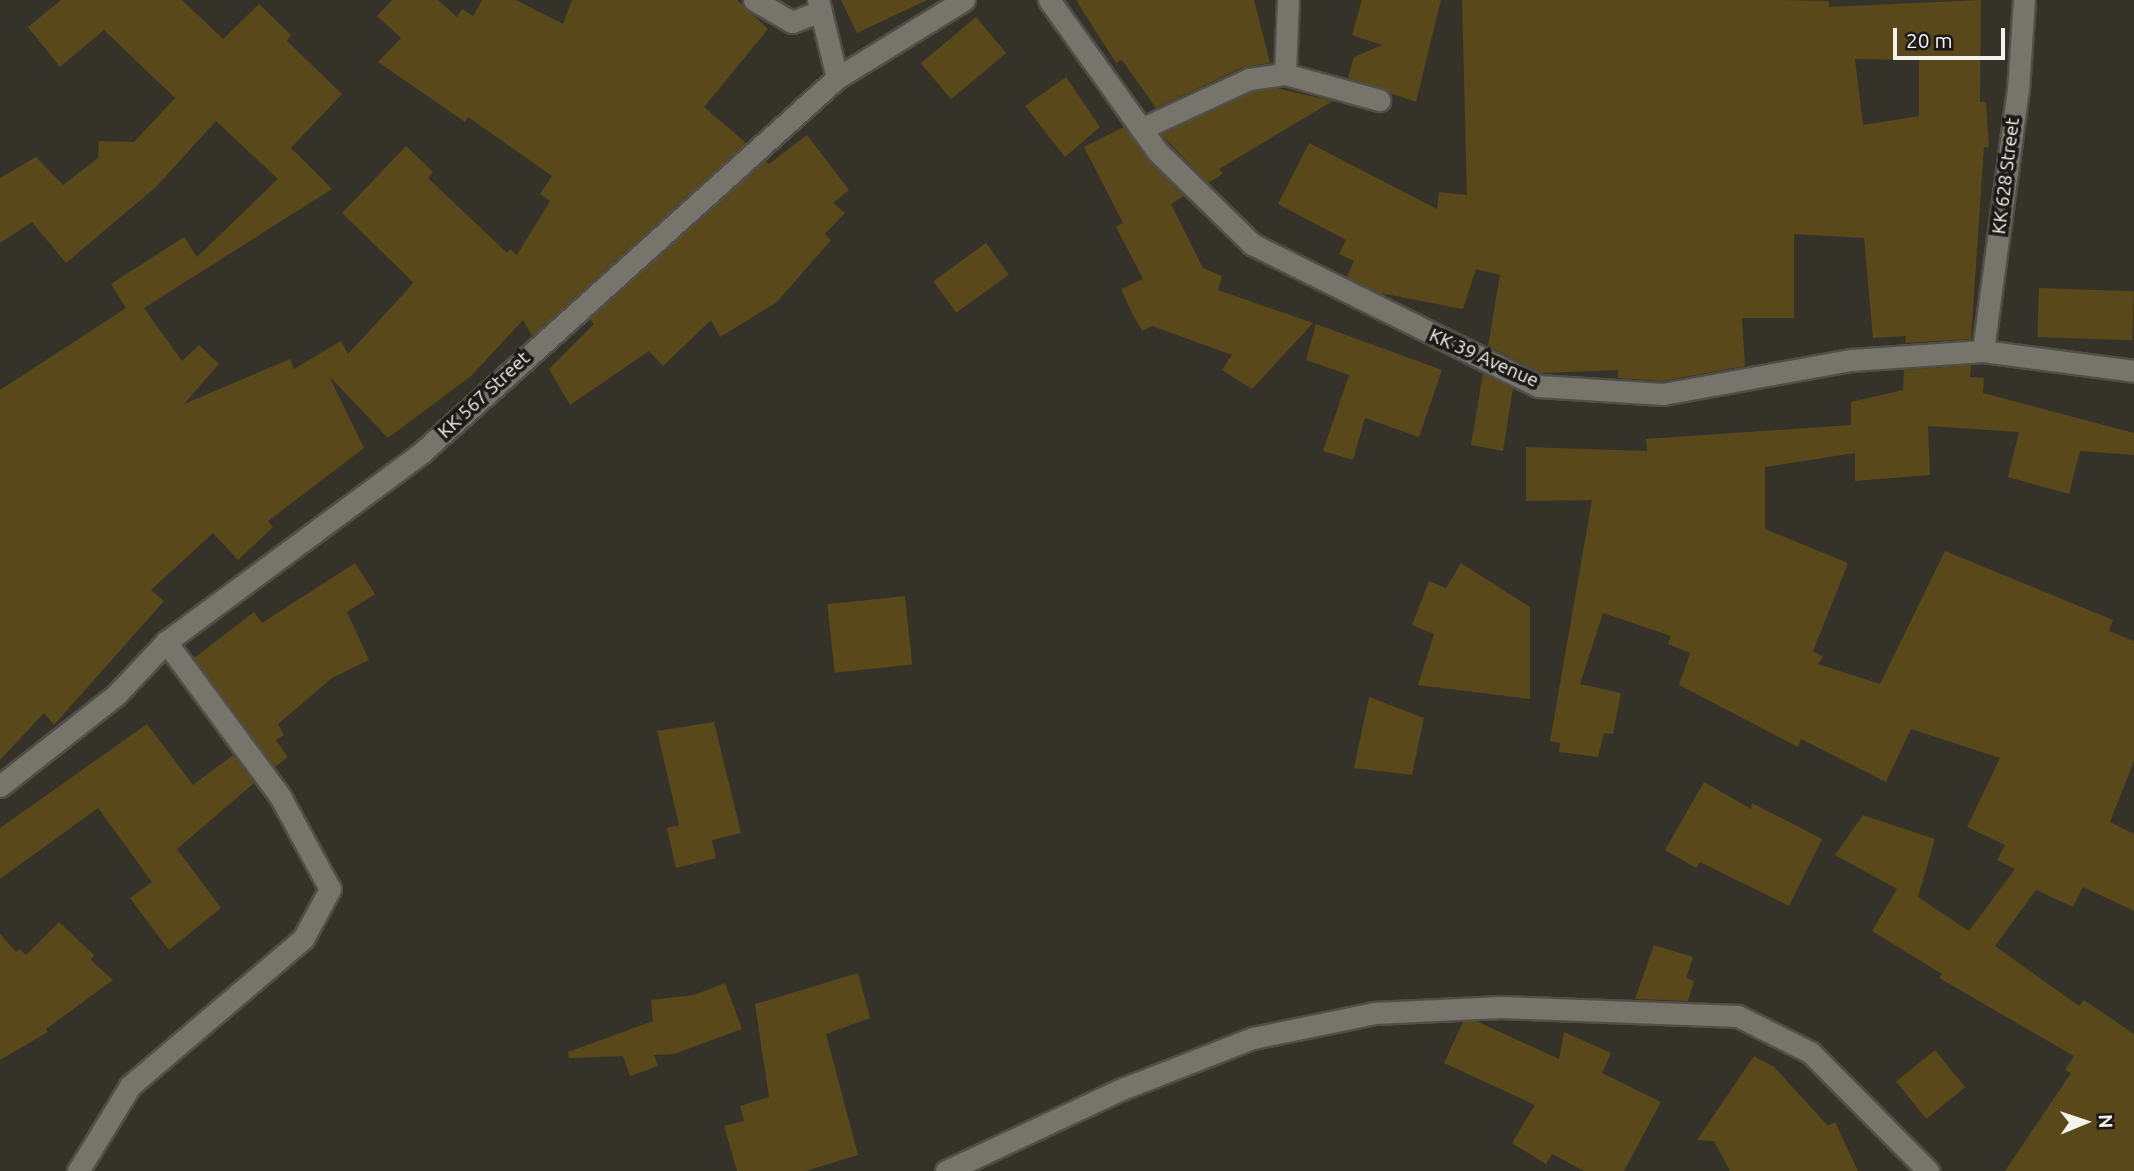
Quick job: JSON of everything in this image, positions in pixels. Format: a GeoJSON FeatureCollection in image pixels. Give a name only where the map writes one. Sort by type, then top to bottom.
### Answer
{"type":"FeatureCollection","features":[{"type":"Feature","properties":{"kind":"street"},"geometry":{"type":"LineString","coordinates":[[754,0],[792,22],[820,5],[837,78]]}},
{"type":"Feature","properties":{"kind":"street","name":"KK 567 Street"},"geometry":{"type":"LineString","coordinates":[[0,786],[116,695],[166,642],[419,455],[837,78],[964,0]]}},
{"type":"Feature","properties":{"kind":"street","name":"KK 39 Avenue"},"geometry":{"type":"LineString","coordinates":[[1049,0],[1158,152],[1252,244],[1538,386],[1663,394],[1851,360],[1983,351],[2134,371]]}},
{"type":"Feature","properties":{"kind":"street"},"geometry":{"type":"LineString","coordinates":[[1285,74],[1288,0]]}},
{"type":"Feature","properties":{"kind":"street","name":"KK 628 Street"},"geometry":{"type":"LineString","coordinates":[[1983,351],[2018,90],[2024,0]]}},
{"type":"Feature","properties":{"kind":"street"},"geometry":{"type":"LineString","coordinates":[[1141,129],[1249,79],[1285,74],[1379,100]]}},
{"type":"Feature","properties":{"kind":"street"},"geometry":{"type":"LineString","coordinates":[[78,1171],[131,1086],[303,939],[330,889],[280,796],[166,642]]}},
{"type":"Feature","properties":{"kind":"street"},"geometry":{"type":"LineString","coordinates":[[947,1171],[1122,1089],[1253,1038],[1375,1013],[1501,1007],[1738,1016],[1810,1052],[1928,1171]]}},
{"type":"Feature","properties":{"kind":"building"},"geometry":{"type":"Polygon","coordinates":[[[61,0],[182,0],[223,39],[259,4],[291,35],[287,41],[342,94],[291,148],[332,189],[144,308],[182,361],[199,345],[219,364],[184,404],[290,359],[294,369],[341,341],[348,354],[409,288],[413,282],[342,213],[406,146],[433,172],[428,178],[507,253],[510,249],[517,255],[550,201],[540,194],[552,176],[468,117],[465,122],[378,62],[401,38],[377,16],[392,0],[438,0],[457,17],[462,9],[473,16],[482,0],[516,0],[563,24],[572,0],[737,0],[768,29],[704,107],[746,143],[532,336],[523,320],[471,376],[388,438],[329,376],[364,448],[268,521],[273,527],[238,560],[213,533],[151,590],[164,601],[54,725],[44,713],[0,760],[0,390],[126,308],[111,284],[184,237],[197,257],[278,179],[216,121],[156,187],[66,263],[32,222],[0,243],[0,178],[36,157],[63,185],[98,158],[99,141],[134,142],[175,98],[104,30],[60,67],[28,27],[61,0]]]}},
{"type":"Feature","properties":{"kind":"building"},"geometry":{"type":"Polygon","coordinates":[[[841,0],[927,0],[857,33],[841,0]]]}},
{"type":"Feature","properties":{"kind":"building"},"geometry":{"type":"Polygon","coordinates":[[[1076,0],[1254,0],[1270,63],[1243,67],[1156,108],[1122,60],[1116,63],[1076,0]]]}},
{"type":"Feature","properties":{"kind":"building"},"geometry":{"type":"Polygon","coordinates":[[[1362,0],[1441,0],[1416,102],[1348,78],[1354,57],[1382,45],[1352,35],[1362,0]]]}},
{"type":"Feature","properties":{"kind":"building"},"geometry":{"type":"Polygon","coordinates":[[[1462,0],[1781,0],[1829,1],[1829,7],[1981,0],[1980,102],[1986,102],[1989,147],[1984,147],[1971,339],[1905,343],[1906,336],[1873,338],[1864,238],[1794,234],[1794,318],[1742,318],[1745,366],[1662,381],[1618,378],[1618,370],[1541,373],[1488,346],[1500,275],[1476,269],[1463,309],[1380,293],[1347,277],[1354,261],[1339,254],[1346,240],[1278,204],[1309,143],[1437,209],[1439,192],[1467,195],[1462,0]],[[1855,59],[1863,125],[1919,116],[1919,60],[1855,59]]]}},
{"type":"Feature","properties":{"kind":"building"},"geometry":{"type":"Polygon","coordinates":[[[976,17],[1006,53],[951,99],[921,63],[976,17]]]}},
{"type":"Feature","properties":{"kind":"building"},"geometry":{"type":"Polygon","coordinates":[[[1066,77],[1100,127],[1065,157],[1025,106],[1066,77]]]}},
{"type":"Feature","properties":{"kind":"building"},"geometry":{"type":"Polygon","coordinates":[[[1276,88],[1333,101],[1219,169],[1223,174],[1208,183],[1161,134],[1253,92],[1276,88]]]}},
{"type":"Feature","properties":{"kind":"building"},"geometry":{"type":"Polygon","coordinates":[[[1124,127],[1149,161],[1184,196],[1171,204],[1203,268],[1222,276],[1218,290],[1313,323],[1252,389],[1222,370],[1232,355],[1152,326],[1142,331],[1132,313],[1121,289],[1143,279],[1116,227],[1123,223],[1084,147],[1124,127]]]}},
{"type":"Feature","properties":{"kind":"building"},"geometry":{"type":"Polygon","coordinates":[[[807,135],[849,190],[833,203],[845,213],[825,234],[831,240],[777,302],[720,337],[711,320],[663,366],[649,351],[570,405],[549,369],[594,324],[590,319],[765,160],[769,164],[807,135]]]}},
{"type":"Feature","properties":{"kind":"building"},"geometry":{"type":"Polygon","coordinates":[[[986,243],[1009,275],[956,313],[933,281],[986,243]]]}},
{"type":"Feature","properties":{"kind":"building"},"geometry":{"type":"Polygon","coordinates":[[[2039,288],[2134,291],[2132,340],[2037,337],[2039,288]]]}},
{"type":"Feature","properties":{"kind":"building"},"geometry":{"type":"Polygon","coordinates":[[[1316,324],[1442,370],[1419,437],[1365,418],[1353,460],[1323,451],[1349,375],[1306,360],[1316,324]]]}},
{"type":"Feature","properties":{"kind":"building"},"geometry":{"type":"Polygon","coordinates":[[[1971,365],[1970,377],[1984,378],[1983,393],[2134,433],[2134,455],[2080,451],[2069,494],[2008,477],[2019,432],[1928,426],[1930,475],[1855,481],[1855,453],[1765,467],[1765,529],[1848,563],[1813,651],[1823,657],[1818,664],[1880,684],[1945,551],[2113,620],[2109,631],[2134,641],[2134,761],[2110,822],[2134,834],[2134,911],[2083,887],[2073,907],[2036,890],[1995,946],[2079,1006],[2084,1000],[2134,1034],[2134,1171],[2005,1171],[2071,1073],[2065,1070],[2074,1056],[1939,978],[1942,974],[1872,931],[1897,889],[1835,855],[1863,815],[1935,839],[1918,897],[1969,931],[2015,869],[1997,860],[2005,845],[1967,827],[2000,758],[1911,729],[1886,782],[1801,739],[1798,747],[1679,685],[1690,653],[1668,644],[1671,636],[1603,613],[1580,684],[1621,693],[1613,734],[1604,733],[1598,757],[1559,752],[1560,743],[1550,741],[1592,500],[1526,501],[1526,447],[1647,451],[1646,439],[1851,425],[1851,402],[1903,390],[1904,370],[1971,365]]]}},
{"type":"Feature","properties":{"kind":"building"},"geometry":{"type":"Polygon","coordinates":[[[1483,373],[1513,388],[1503,451],[1471,445],[1483,373]]]}},
{"type":"Feature","properties":{"kind":"building"},"geometry":{"type":"Polygon","coordinates":[[[355,563],[375,594],[347,612],[369,660],[332,678],[278,724],[284,735],[276,740],[288,757],[275,767],[194,658],[254,612],[262,623],[355,563]]]}},
{"type":"Feature","properties":{"kind":"building"},"geometry":{"type":"Polygon","coordinates":[[[1461,563],[1530,607],[1530,699],[1418,685],[1434,634],[1412,625],[1429,581],[1446,588],[1461,563]]]}},
{"type":"Feature","properties":{"kind":"building"},"geometry":{"type":"Polygon","coordinates":[[[905,596],[912,665],[835,673],[827,604],[905,596]]]}},
{"type":"Feature","properties":{"kind":"building"},"geometry":{"type":"Polygon","coordinates":[[[1369,697],[1424,718],[1412,775],[1354,768],[1369,697]]]}},
{"type":"Feature","properties":{"kind":"building"},"geometry":{"type":"Polygon","coordinates":[[[714,722],[741,833],[712,840],[716,858],[676,868],[667,828],[679,825],[657,731],[714,722]]]}},
{"type":"Feature","properties":{"kind":"building"},"geometry":{"type":"Polygon","coordinates":[[[147,724],[193,785],[233,755],[254,783],[177,849],[221,908],[169,950],[130,898],[152,882],[98,808],[0,879],[0,828],[147,724]]]}},
{"type":"Feature","properties":{"kind":"building"},"geometry":{"type":"Polygon","coordinates":[[[1704,782],[1751,809],[1752,803],[1822,839],[1789,906],[1700,862],[1696,868],[1665,850],[1704,782]]]}},
{"type":"Feature","properties":{"kind":"building"},"geometry":{"type":"Polygon","coordinates":[[[59,922],[94,955],[91,960],[113,980],[46,1029],[48,1032],[0,1060],[0,934],[16,952],[20,949],[26,955],[59,922]]]}},
{"type":"Feature","properties":{"kind":"building"},"geometry":{"type":"Polygon","coordinates":[[[1654,945],[1693,957],[1686,978],[1694,981],[1688,1001],[1635,999],[1654,945]]]}},
{"type":"Feature","properties":{"kind":"building"},"geometry":{"type":"Polygon","coordinates":[[[858,973],[870,1018],[826,1034],[858,1155],[806,1171],[737,1171],[724,1126],[744,1121],[740,1106],[769,1097],[755,1004],[858,973]]]}},
{"type":"Feature","properties":{"kind":"building"},"geometry":{"type":"Polygon","coordinates":[[[725,983],[742,1029],[674,1054],[654,1055],[658,1066],[630,1076],[623,1056],[569,1058],[568,1052],[653,1021],[651,1000],[694,995],[725,983]]]}},
{"type":"Feature","properties":{"kind":"building"},"geometry":{"type":"Polygon","coordinates":[[[1476,1021],[1559,1059],[1564,1032],[1611,1053],[1602,1073],[1661,1102],[1624,1171],[1584,1171],[1552,1154],[1546,1164],[1512,1143],[1535,1105],[1444,1063],[1463,1022],[1476,1021]]]}},
{"type":"Feature","properties":{"kind":"building"},"geometry":{"type":"Polygon","coordinates":[[[1935,1050],[1965,1087],[1926,1119],[1896,1081],[1935,1050]]]}},
{"type":"Feature","properties":{"kind":"building"},"geometry":{"type":"Polygon","coordinates":[[[1754,1056],[1774,1067],[1828,1126],[1835,1122],[1858,1171],[1730,1171],[1714,1141],[1697,1140],[1754,1056]]]}}]}
